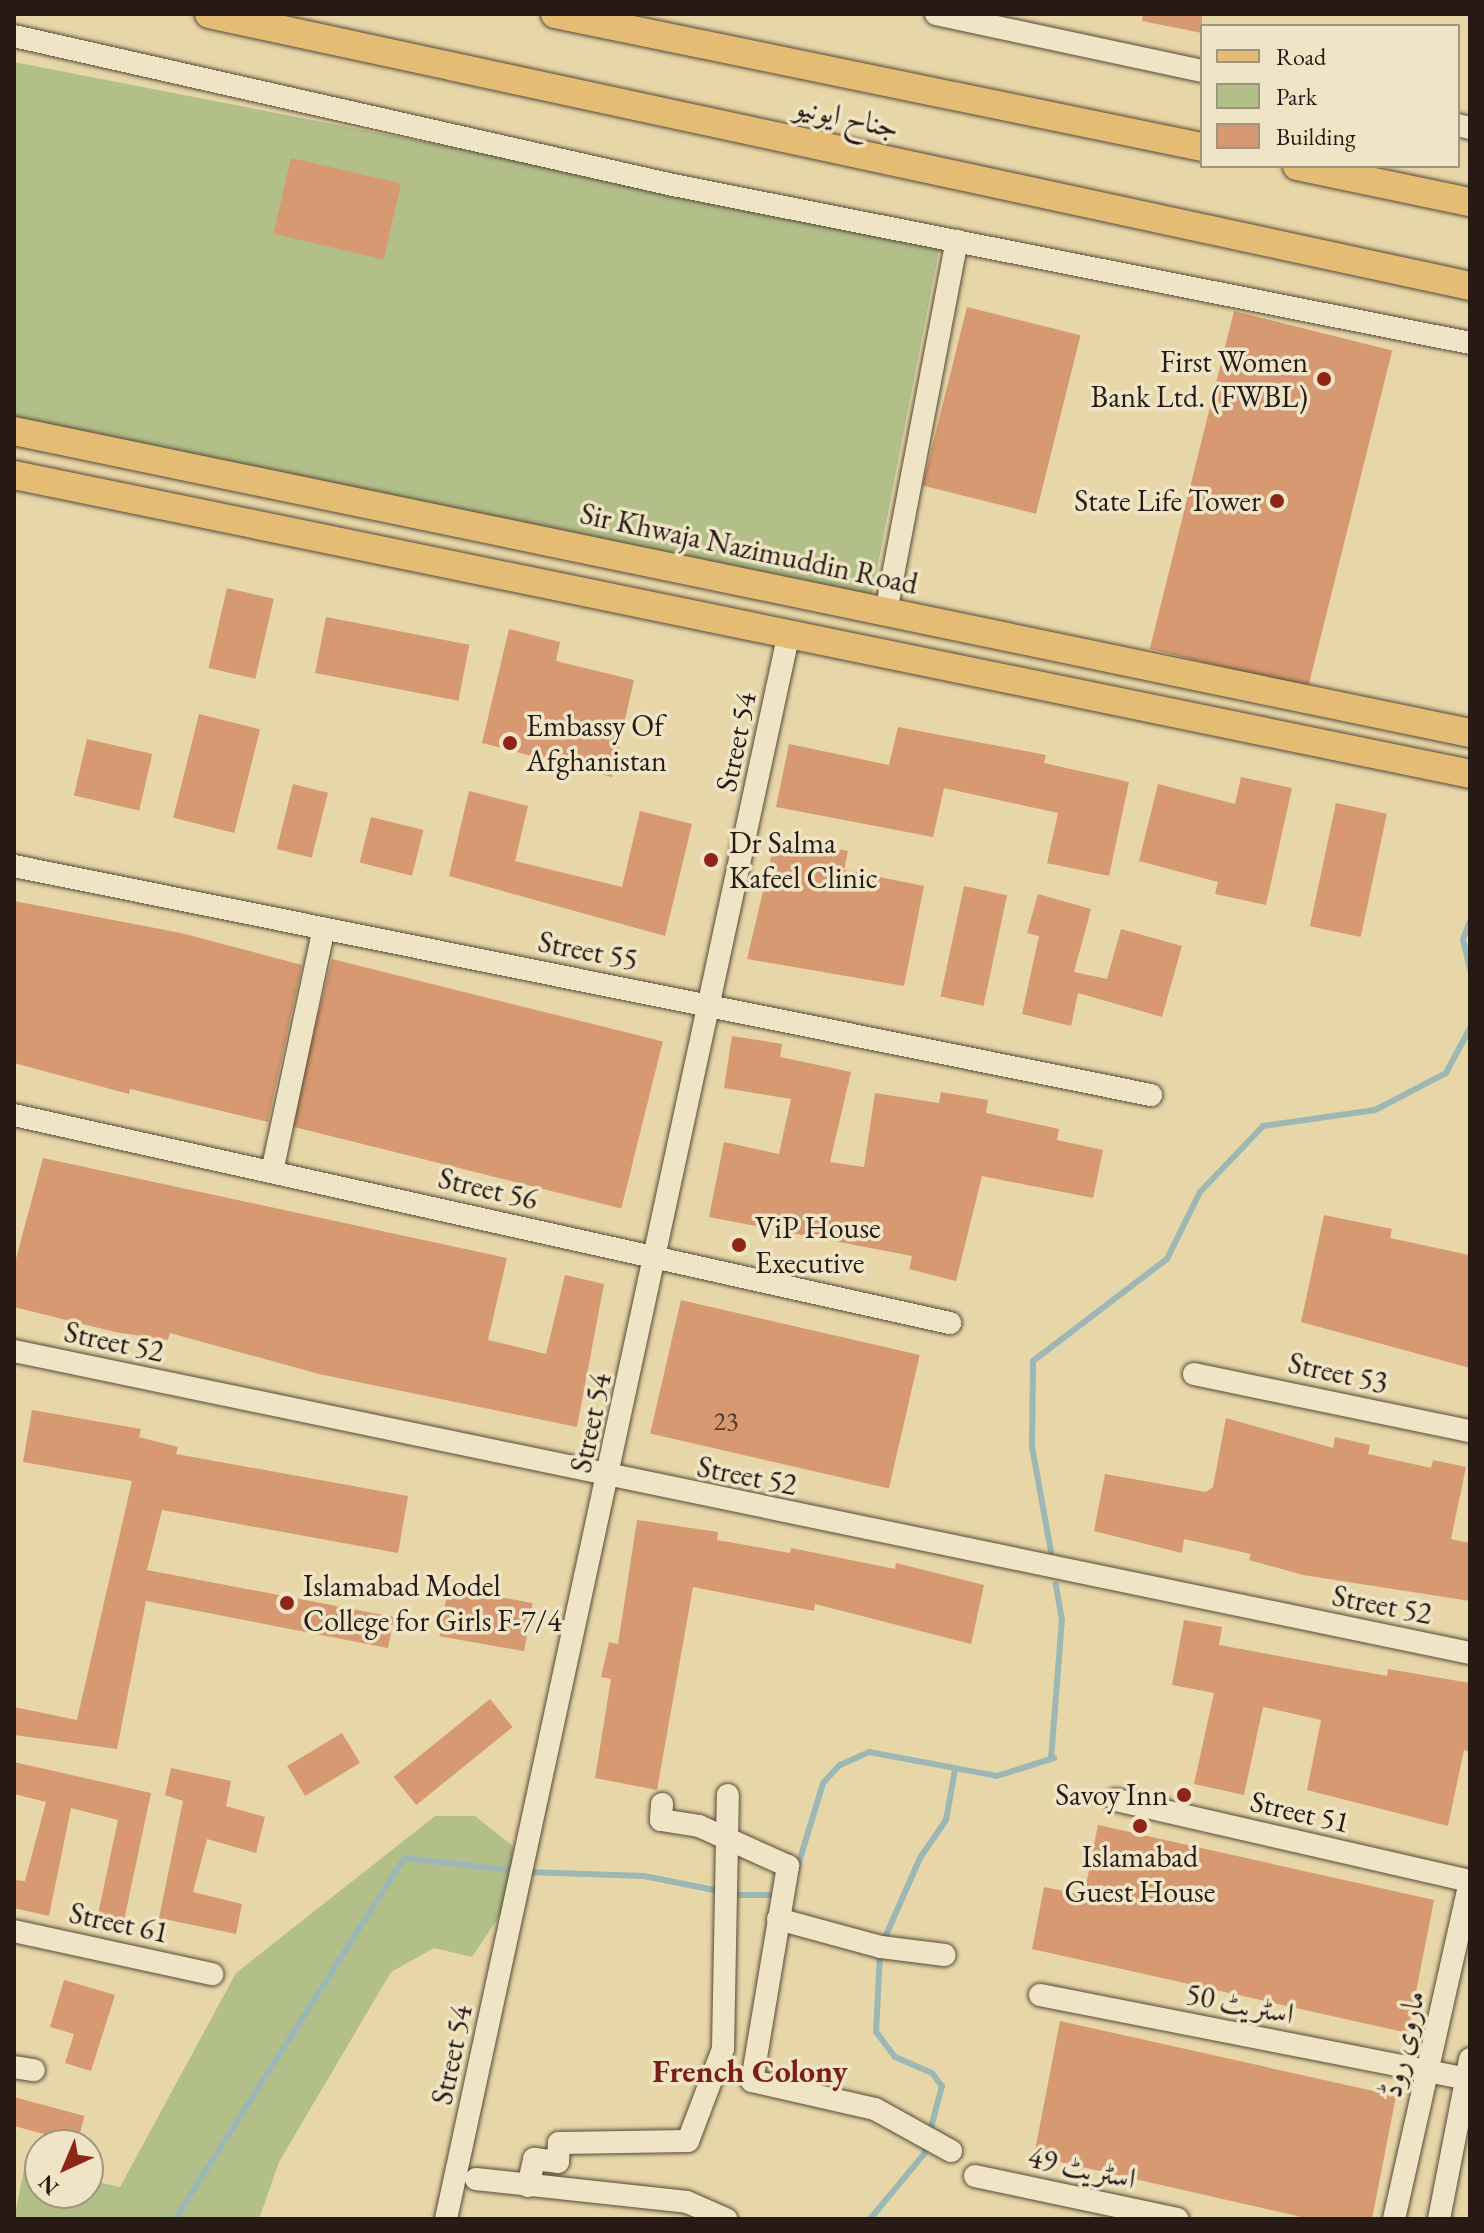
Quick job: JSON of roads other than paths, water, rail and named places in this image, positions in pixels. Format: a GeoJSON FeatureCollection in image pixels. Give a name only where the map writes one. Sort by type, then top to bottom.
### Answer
{"type":"FeatureCollection","features":[{"type":"Feature","properties":{"kind":"main road","name":"جناح ایونیو"},"geometry":{"type":"LineString","coordinates":[[209,14],[1470,286]]}},
{"type":"Feature","properties":{"kind":"main road","name":"جناح ایونیو"},"geometry":{"type":"LineString","coordinates":[[555,14],[1200,147]]}},
{"type":"Feature","properties":{"kind":"main road"},"geometry":{"type":"LineString","coordinates":[[1307,168],[1470,202]]}},
{"type":"Feature","properties":{"kind":"main road","name":"Sir Khwaja Nazimuddin Road"},"geometry":{"type":"LineString","coordinates":[[14,431],[1470,733]]}},
{"type":"Feature","properties":{"kind":"main road"},"geometry":{"type":"LineString","coordinates":[[14,475],[788,637],[1470,774]]}},
{"type":"Feature","properties":{"kind":"main road"},"geometry":{"type":"LineString","coordinates":[[483,574],[489,530]]}},
{"type":"Feature","properties":{"kind":"street"},"geometry":{"type":"LineString","coordinates":[[949,15],[1200,71]]}},
{"type":"Feature","properties":{"kind":"street"},"geometry":{"type":"LineString","coordinates":[[14,36],[673,185],[1470,343]]}},
{"type":"Feature","properties":{"kind":"street"},"geometry":{"type":"LineString","coordinates":[[886,612],[957,241]]}},
{"type":"Feature","properties":{"kind":"street","name":"Street 54"},"geometry":{"type":"LineString","coordinates":[[446,2219],[610,1478],[788,637]]}},
{"type":"Feature","properties":{"kind":"street","name":"Street 55"},"geometry":{"type":"LineString","coordinates":[[14,866],[1151,1095]]}},
{"type":"Feature","properties":{"kind":"street"},"geometry":{"type":"LineString","coordinates":[[272,1172],[324,928]]}},
{"type":"Feature","properties":{"kind":"street","name":"Street 56"},"geometry":{"type":"LineString","coordinates":[[14,1115],[950,1323]]}},
{"type":"Feature","properties":{"kind":"street","name":"Street 52"},"geometry":{"type":"LineString","coordinates":[[14,1351],[610,1478],[1470,1653]]}},
{"type":"Feature","properties":{"kind":"street","name":"Street 53"},"geometry":{"type":"LineString","coordinates":[[1194,1374],[1470,1431]]}},
{"type":"Feature","properties":{"kind":"street"},"geometry":{"type":"LineString","coordinates":[[528,2186],[534,2159],[558,2162],[559,2143],[688,2141],[723,2049],[729,1892],[728,1795]]}},
{"type":"Feature","properties":{"kind":"street","name":"Street 51"},"geometry":{"type":"LineString","coordinates":[[1116,1800],[1470,1881]]}},
{"type":"Feature","properties":{"kind":"street"},"geometry":{"type":"LineString","coordinates":[[662,1804],[661,1820],[699,1826],[728,1843],[788,1866],[752,2081],[840,2097],[946,2148]]}},
{"type":"Feature","properties":{"kind":"street","name":"ماروی روڈ"},"geometry":{"type":"LineString","coordinates":[[1394,2219],[1470,1881]]}},
{"type":"Feature","properties":{"kind":"street"},"geometry":{"type":"LineString","coordinates":[[780,1901],[881,1947],[944,1955]]}},
{"type":"Feature","properties":{"kind":"street","name":"Street 61"},"geometry":{"type":"LineString","coordinates":[[14,1933],[212,1974]]}},
{"type":"Feature","properties":{"kind":"street","name":"اسٹریٹ 50"},"geometry":{"type":"LineString","coordinates":[[1040,1995],[1428,2072],[1469,2072]]}},
{"type":"Feature","properties":{"kind":"street"},"geometry":{"type":"LineString","coordinates":[[1439,2219],[1469,2072]]}},
{"type":"Feature","properties":{"kind":"street","name":"اسٹریٹ 49"},"geometry":{"type":"LineString","coordinates":[[975,2176],[1177,2219]]}},
{"type":"Feature","properties":{"kind":"street"},"geometry":{"type":"LineString","coordinates":[[476,2179],[687,2202],[726,2219]]}},
{"type":"Feature","properties":{"kind":"waterway"},"geometry":{"type":"LineString","coordinates":[[1470,921],[1463,939],[1470,969]]}},
{"type":"Feature","properties":{"kind":"waterway"},"geometry":{"type":"LineString","coordinates":[[1051,1552],[1032,1446],[1033,1361],[1167,1259],[1200,1192],[1263,1126],[1375,1110],[1446,1073],[1470,1028]]}},
{"type":"Feature","properties":{"kind":"waterway"},"geometry":{"type":"LineString","coordinates":[[1051,1759],[1062,1620],[1056,1585]]}},
{"type":"Feature","properties":{"kind":"waterway"},"geometry":{"type":"LineString","coordinates":[[796,1872],[823,1783],[840,1765],[869,1752],[997,1776],[1054,1758]]}},
{"type":"Feature","properties":{"kind":"waterway"},"geometry":{"type":"LineString","coordinates":[[883,1942],[920,1858],[946,1820],[955,1770]]}},
{"type":"Feature","properties":{"kind":"waterway"},"geometry":{"type":"LineString","coordinates":[[175,2219],[404,1858],[516,1871]]}},
{"type":"Feature","properties":{"kind":"waterway"},"geometry":{"type":"LineString","coordinates":[[527,1872],[644,1876],[739,1895],[777,1895]]}},
{"type":"Feature","properties":{"kind":"waterway"},"geometry":{"type":"LineString","coordinates":[[870,2219],[924,2154],[942,2086],[932,2073],[895,2057],[876,2032],[880,1953]]}},
{"type":"Feature","properties":{"kind":"place","name":"First Women Bank Ltd. (FWBL)"},"geometry":{"type":"Point","coordinates":[1324,379]}},
{"type":"Feature","properties":{"kind":"place","name":"State Life Tower"},"geometry":{"type":"Point","coordinates":[1277,501]}},
{"type":"Feature","properties":{"kind":"place","name":"Embassy Of Afghanistan"},"geometry":{"type":"Point","coordinates":[510,743]}},
{"type":"Feature","properties":{"kind":"place","name":"Dr Salma Kafeel Clinic"},"geometry":{"type":"Point","coordinates":[711,860]}},
{"type":"Feature","properties":{"kind":"place","name":"ViP House Executive"},"geometry":{"type":"Point","coordinates":[739,1245]}},
{"type":"Feature","properties":{"kind":"place","name":"Islamabad Model College for Girls F-7/4"},"geometry":{"type":"Point","coordinates":[287,1603]}},
{"type":"Feature","properties":{"kind":"place","name":"Savoy Inn"},"geometry":{"type":"Point","coordinates":[1184,1795]}},
{"type":"Feature","properties":{"kind":"place","name":"Islamabad Guest House"},"geometry":{"type":"Point","coordinates":[1140,1826]}},
{"type":"Feature","properties":{"kind":"district","name":"French Colony"},"geometry":{"type":"Point","coordinates":[750,2071]}}]}
